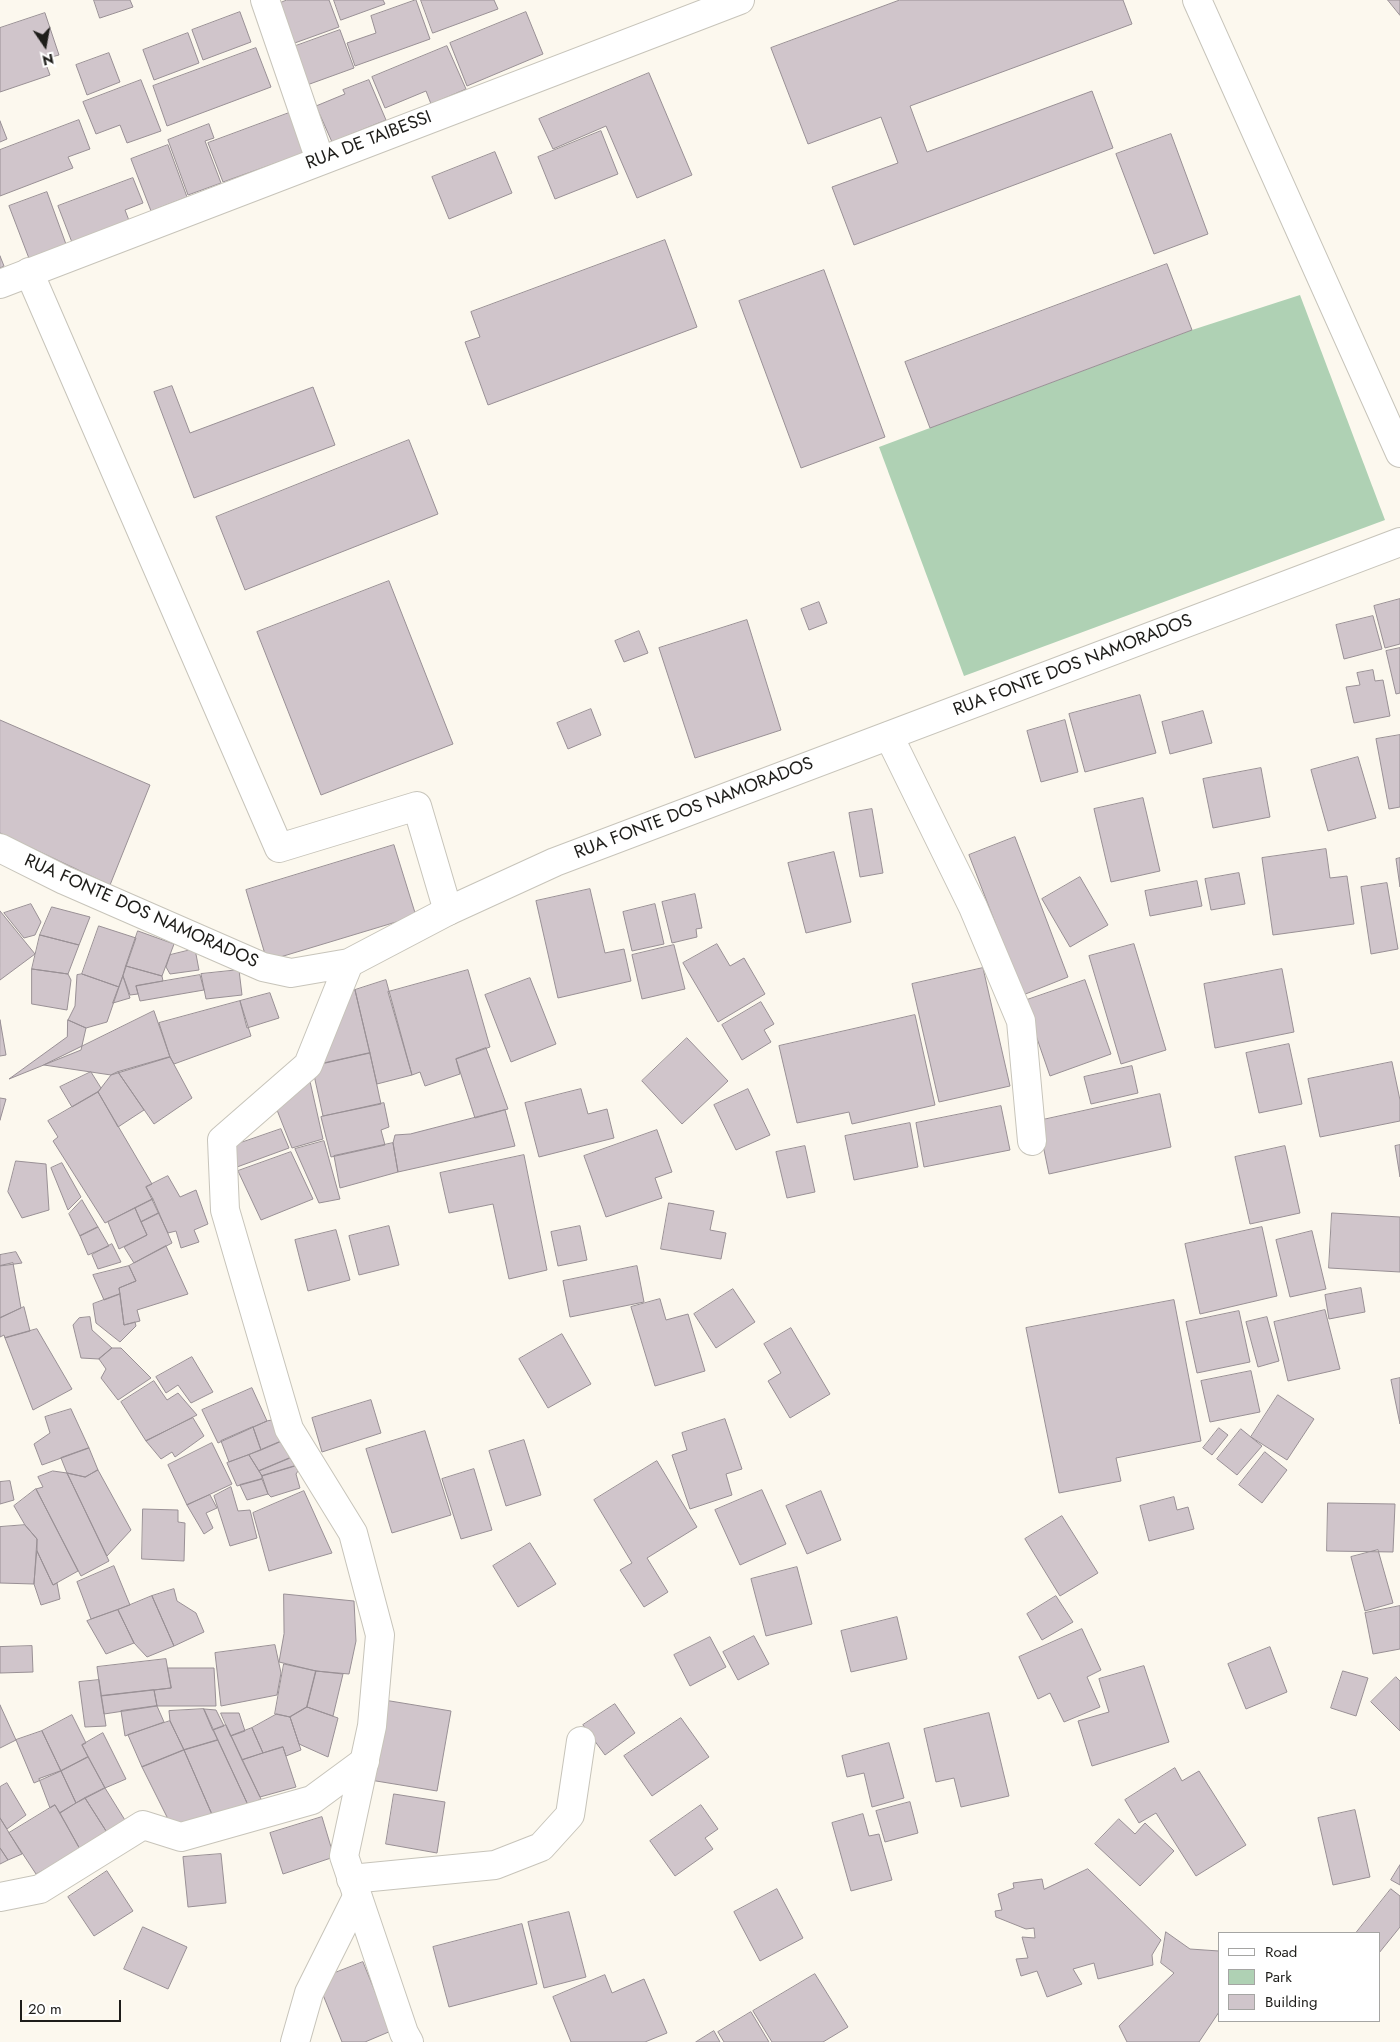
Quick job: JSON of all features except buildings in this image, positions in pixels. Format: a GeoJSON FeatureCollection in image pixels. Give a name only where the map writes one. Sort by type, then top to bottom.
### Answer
{"type":"FeatureCollection","features":[{"type":"Feature","properties":{"kind":"street"},"geometry":{"type":"LineString","coordinates":[[265,0],[320,160]]}},
{"type":"Feature","properties":{"kind":"street","name":"RUA DE TAIBESSI"},"geometry":{"type":"LineString","coordinates":[[0,284],[740,0]]}},
{"type":"Feature","properties":{"kind":"street"},"geometry":{"type":"LineString","coordinates":[[1197,0],[1400,453]]}},
{"type":"Feature","properties":{"kind":"street"},"geometry":{"type":"LineString","coordinates":[[29,272],[279,848],[417,806],[448,911]]}},
{"type":"Feature","properties":{"kind":"street","name":"RUA FONTE DOS NAMORADOS"},"geometry":{"type":"LineString","coordinates":[[0,848],[64,880],[263,967],[291,973],[349,963],[448,911],[555,862],[1400,542]]}},
{"type":"Feature","properties":{"kind":"street"},"geometry":{"type":"LineString","coordinates":[[889,736],[973,907],[1021,1022],[1032,1141]]}},
{"type":"Feature","properties":{"kind":"street"},"geometry":{"type":"LineString","coordinates":[[349,963],[308,1065],[222,1140],[225,1210],[289,1429],[353,1533],[380,1635],[372,1726],[344,1856],[409,2042]]}},
{"type":"Feature","properties":{"kind":"street"},"geometry":{"type":"LineString","coordinates":[[354,1888],[495,1865],[541,1847],[570,1815],[581,1741]]}},
{"type":"Feature","properties":{"kind":"street"},"geometry":{"type":"LineString","coordinates":[[0,1898],[40,1890],[143,1825],[181,1837],[312,1800],[365,1761]]}},
{"type":"Feature","properties":{"kind":"street"},"geometry":{"type":"LineString","coordinates":[[295,2042],[309,1993],[354,1888]]}},
{"type":"Feature","properties":{"kind":"green space"},"geometry":{"type":"Polygon","coordinates":[[[1300,295],[1385,520],[964,676],[879,447],[1192,330],[1300,295]]]}}]}
